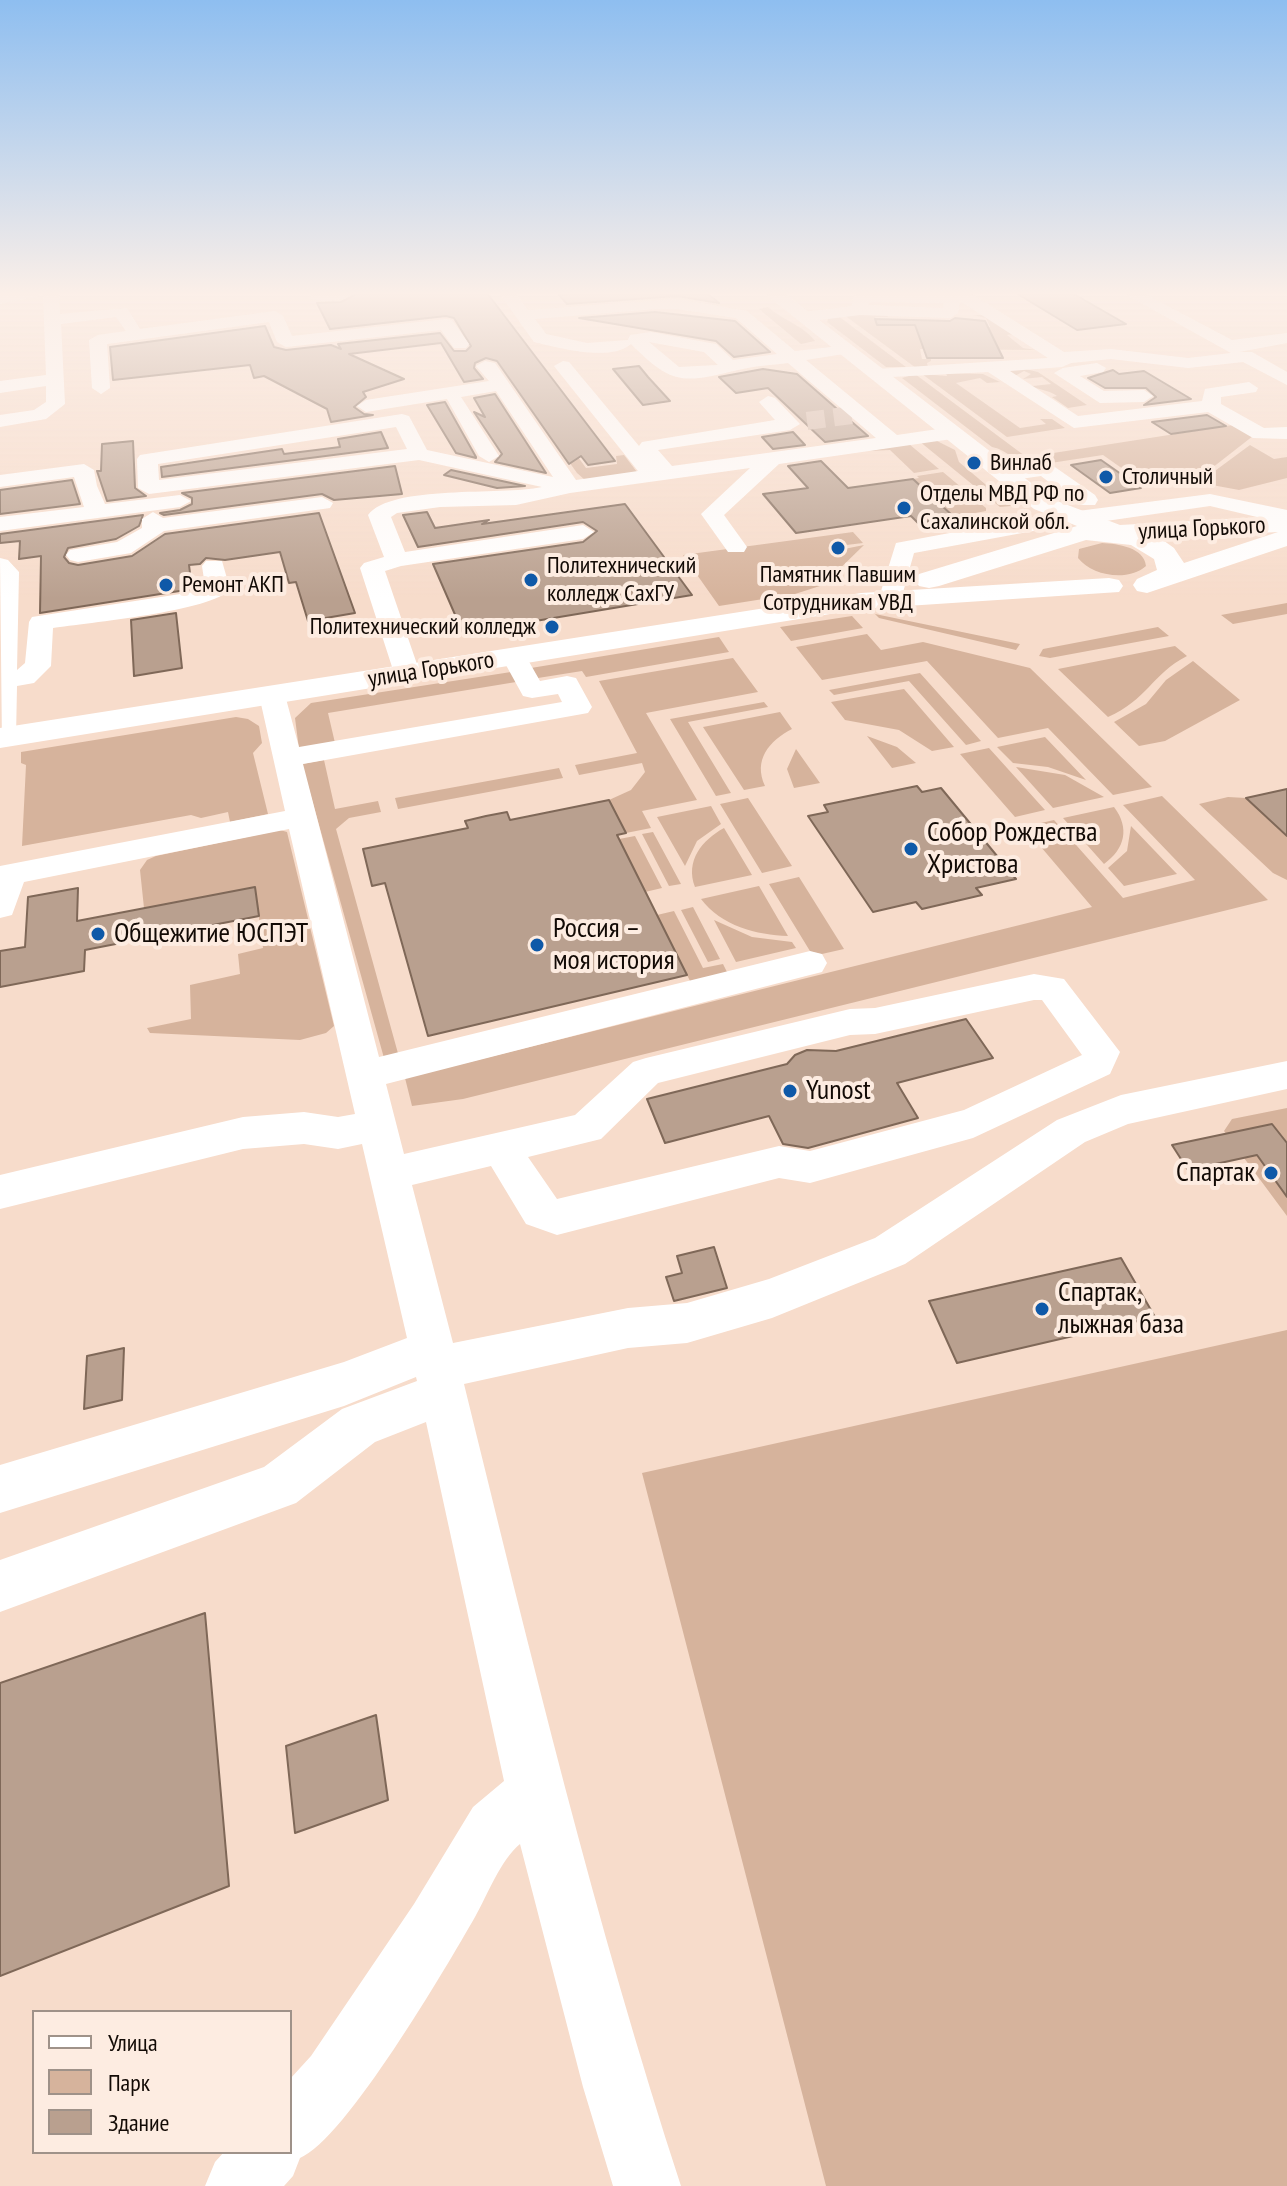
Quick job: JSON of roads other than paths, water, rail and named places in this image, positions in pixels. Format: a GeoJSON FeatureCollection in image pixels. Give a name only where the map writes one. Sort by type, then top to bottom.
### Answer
{"type":"FeatureCollection","features":[{"type":"Feature","properties":{"kind":"main road"},"geometry":{"type":"LineString","coordinates":[[904,395],[1064,516],[1051,553],[1062,569],[1109,586]]}},
{"type":"Feature","properties":{"kind":"main road","name":"улица Горького"},"geometry":{"type":"LineString","coordinates":[[861,601],[893,591],[1064,516],[1085,532],[1124,526],[1287,524]]}},
{"type":"Feature","properties":{"kind":"main road"},"geometry":{"type":"LineString","coordinates":[[1124,526],[1137,538],[1165,554],[1171,564],[1170,573],[1161,580]]}},
{"type":"Feature","properties":{"kind":"main road","name":"улица Горького"},"geometry":{"type":"LineString","coordinates":[[1,738],[861,601],[1129,587],[1161,580],[1287,537]]}},
{"type":"Feature","properties":{"kind":"street"},"geometry":{"type":"LineString","coordinates":[[0,421],[48,412],[56,404],[56,395]]}},
{"type":"Feature","properties":{"kind":"street"},"geometry":{"type":"LineString","coordinates":[[341,409],[457,395]]}},
{"type":"Feature","properties":{"kind":"street"},"geometry":{"type":"LineString","coordinates":[[508,395],[570,487]]}},
{"type":"Feature","properties":{"kind":"street"},"geometry":{"type":"LineString","coordinates":[[589,395],[659,474]]}},
{"type":"Feature","properties":{"kind":"street"},"geometry":{"type":"LineString","coordinates":[[837,395],[892,441]]}},
{"type":"Feature","properties":{"kind":"street"},"geometry":{"type":"LineString","coordinates":[[1034,395],[1074,422],[1211,406],[1260,434],[1287,433]]}},
{"type":"Feature","properties":{"kind":"street"},"geometry":{"type":"LineString","coordinates":[[1097,395],[1155,395]]}},
{"type":"Feature","properties":{"kind":"street"},"geometry":{"type":"LineString","coordinates":[[1211,406],[1212,395]]}},
{"type":"Feature","properties":{"kind":"street"},"geometry":{"type":"LineString","coordinates":[[448,397],[485,450],[536,436]]}},
{"type":"Feature","properties":{"kind":"street"},"geometry":{"type":"LineString","coordinates":[[659,474],[648,450],[655,443],[798,422],[768,402]]}},
{"type":"Feature","properties":{"kind":"street"},"geometry":{"type":"LineString","coordinates":[[419,454],[402,420],[256,445],[147,459],[149,488],[419,454],[570,487]]}},
{"type":"Feature","properties":{"kind":"street"},"geometry":{"type":"LineString","coordinates":[[397,560],[379,515],[386,507],[438,500],[511,499],[570,487],[952,433]]}},
{"type":"Feature","properties":{"kind":"street"},"geometry":{"type":"LineString","coordinates":[[736,547],[712,514],[773,458]]}},
{"type":"Feature","properties":{"kind":"street"},"geometry":{"type":"LineString","coordinates":[[893,591],[904,548],[1064,516],[1045,469],[1006,475]]}},
{"type":"Feature","properties":{"kind":"street"},"geometry":{"type":"LineString","coordinates":[[0,481],[84,470],[97,511]]}},
{"type":"Feature","properties":{"kind":"street"},"geometry":{"type":"LineString","coordinates":[[0,502],[88,490]]}},
{"type":"Feature","properties":{"kind":"street"},"geometry":{"type":"LineString","coordinates":[[0,524],[97,511],[152,515],[322,492]]}},
{"type":"Feature","properties":{"kind":"street"},"geometry":{"type":"LineString","coordinates":[[438,500],[460,551]]}},
{"type":"Feature","properties":{"kind":"street"},"geometry":{"type":"LineString","coordinates":[[1124,526],[1210,500],[1287,517]]}},
{"type":"Feature","properties":{"kind":"street"},"geometry":{"type":"LineString","coordinates":[[78,555],[123,548],[153,531],[152,515]]}},
{"type":"Feature","properties":{"kind":"street"},"geometry":{"type":"LineString","coordinates":[[57,542],[128,532]]}},
{"type":"Feature","properties":{"kind":"street"},"geometry":{"type":"LineString","coordinates":[[407,673],[372,568],[397,560],[583,532]]}},
{"type":"Feature","properties":{"kind":"street"},"geometry":{"type":"LineString","coordinates":[[1,738],[4,562]]}},
{"type":"Feature","properties":{"kind":"street"},"geometry":{"type":"LineString","coordinates":[[4,681],[25,677],[38,666],[41,622],[199,598],[218,589],[214,566]]}},
{"type":"Feature","properties":{"kind":"street"},"geometry":{"type":"LineString","coordinates":[[287,758],[578,707],[567,684],[532,690],[514,656]]}},
{"type":"Feature","properties":{"kind":"street"},"geometry":{"type":"LineString","coordinates":[[272,695],[437,1370],[535,1792],[616,2087],[647,2186]]}},
{"type":"Feature","properties":{"kind":"street"},"geometry":{"type":"LineString","coordinates":[[0,907],[10,874],[302,817]]}},
{"type":"Feature","properties":{"kind":"street"},"geometry":{"type":"LineString","coordinates":[[365,1075],[810,963]]}},
{"type":"Feature","properties":{"kind":"street"},"geometry":{"type":"LineString","coordinates":[[389,1174],[587,1128],[646,1072],[850,1022],[875,1021],[1034,987],[1052,988],[1102,1052],[1097,1064],[973,1123],[810,1167],[779,1162],[557,1217],[541,1212],[501,1148]]}},
{"type":"Feature","properties":{"kind":"street"},"geometry":{"type":"LineString","coordinates":[[0,1489],[344,1384],[437,1370],[628,1328],[687,1323],[772,1298],[890,1251],[957,1204],[1084,1126],[1121,1110],[1287,1075]]}},
{"type":"Feature","properties":{"kind":"street"},"geometry":{"type":"LineString","coordinates":[[0,1192],[243,1133],[304,1128],[338,1133],[377,1125]]}},
{"type":"Feature","properties":{"kind":"street"},"geometry":{"type":"LineString","coordinates":[[0,1586],[279,1486],[437,1370]]}},
{"type":"Feature","properties":{"kind":"street"},"geometry":{"type":"LineString","coordinates":[[292,2127],[334,2079],[436,1926],[494,1828],[535,1792]]}},
{"type":"Feature","properties":{"kind":"street"},"geometry":{"type":"LineString","coordinates":[[239,2186],[267,2154]]}},
{"type":"Feature","properties":{"kind":"tunnel"},"geometry":{"type":"LineString","coordinates":[[807,421],[859,414]]}},
{"type":"Feature","properties":{"kind":"place","name":"Винлаб"},"geometry":{"type":"Point","coordinates":[974,463]}},
{"type":"Feature","properties":{"kind":"place","name":"Столичный"},"geometry":{"type":"Point","coordinates":[1106,477]}},
{"type":"Feature","properties":{"kind":"place","name":"Отделы МВД РФ по Сахалинской обл."},"geometry":{"type":"Point","coordinates":[904,508]}},
{"type":"Feature","properties":{"kind":"place","name":"Памятник Павшим Сотрудникам УВД"},"geometry":{"type":"Point","coordinates":[838,548]}},
{"type":"Feature","properties":{"kind":"place","name":"Политехнический колледж СахГУ"},"geometry":{"type":"Point","coordinates":[531,580]}},
{"type":"Feature","properties":{"kind":"place","name":"Ремонт АКП"},"geometry":{"type":"Point","coordinates":[166,585]}},
{"type":"Feature","properties":{"kind":"place","name":"Политехнический колледж"},"geometry":{"type":"Point","coordinates":[552,627]}},
{"type":"Feature","properties":{"kind":"place","name":"Собор Рождества Христова"},"geometry":{"type":"Point","coordinates":[911,849]}},
{"type":"Feature","properties":{"kind":"place","name":"Общежитие ЮСПЭТ"},"geometry":{"type":"Point","coordinates":[98,934]}},
{"type":"Feature","properties":{"kind":"place","name":"Россия – моя история"},"geometry":{"type":"Point","coordinates":[537,945]}},
{"type":"Feature","properties":{"kind":"place","name":"Yunost"},"geometry":{"type":"Point","coordinates":[790,1091]}},
{"type":"Feature","properties":{"kind":"place","name":"Спартак"},"geometry":{"type":"Point","coordinates":[1271,1173]}},
{"type":"Feature","properties":{"kind":"place","name":"Спартак, лыжная база"},"geometry":{"type":"Point","coordinates":[1042,1309]}}]}
